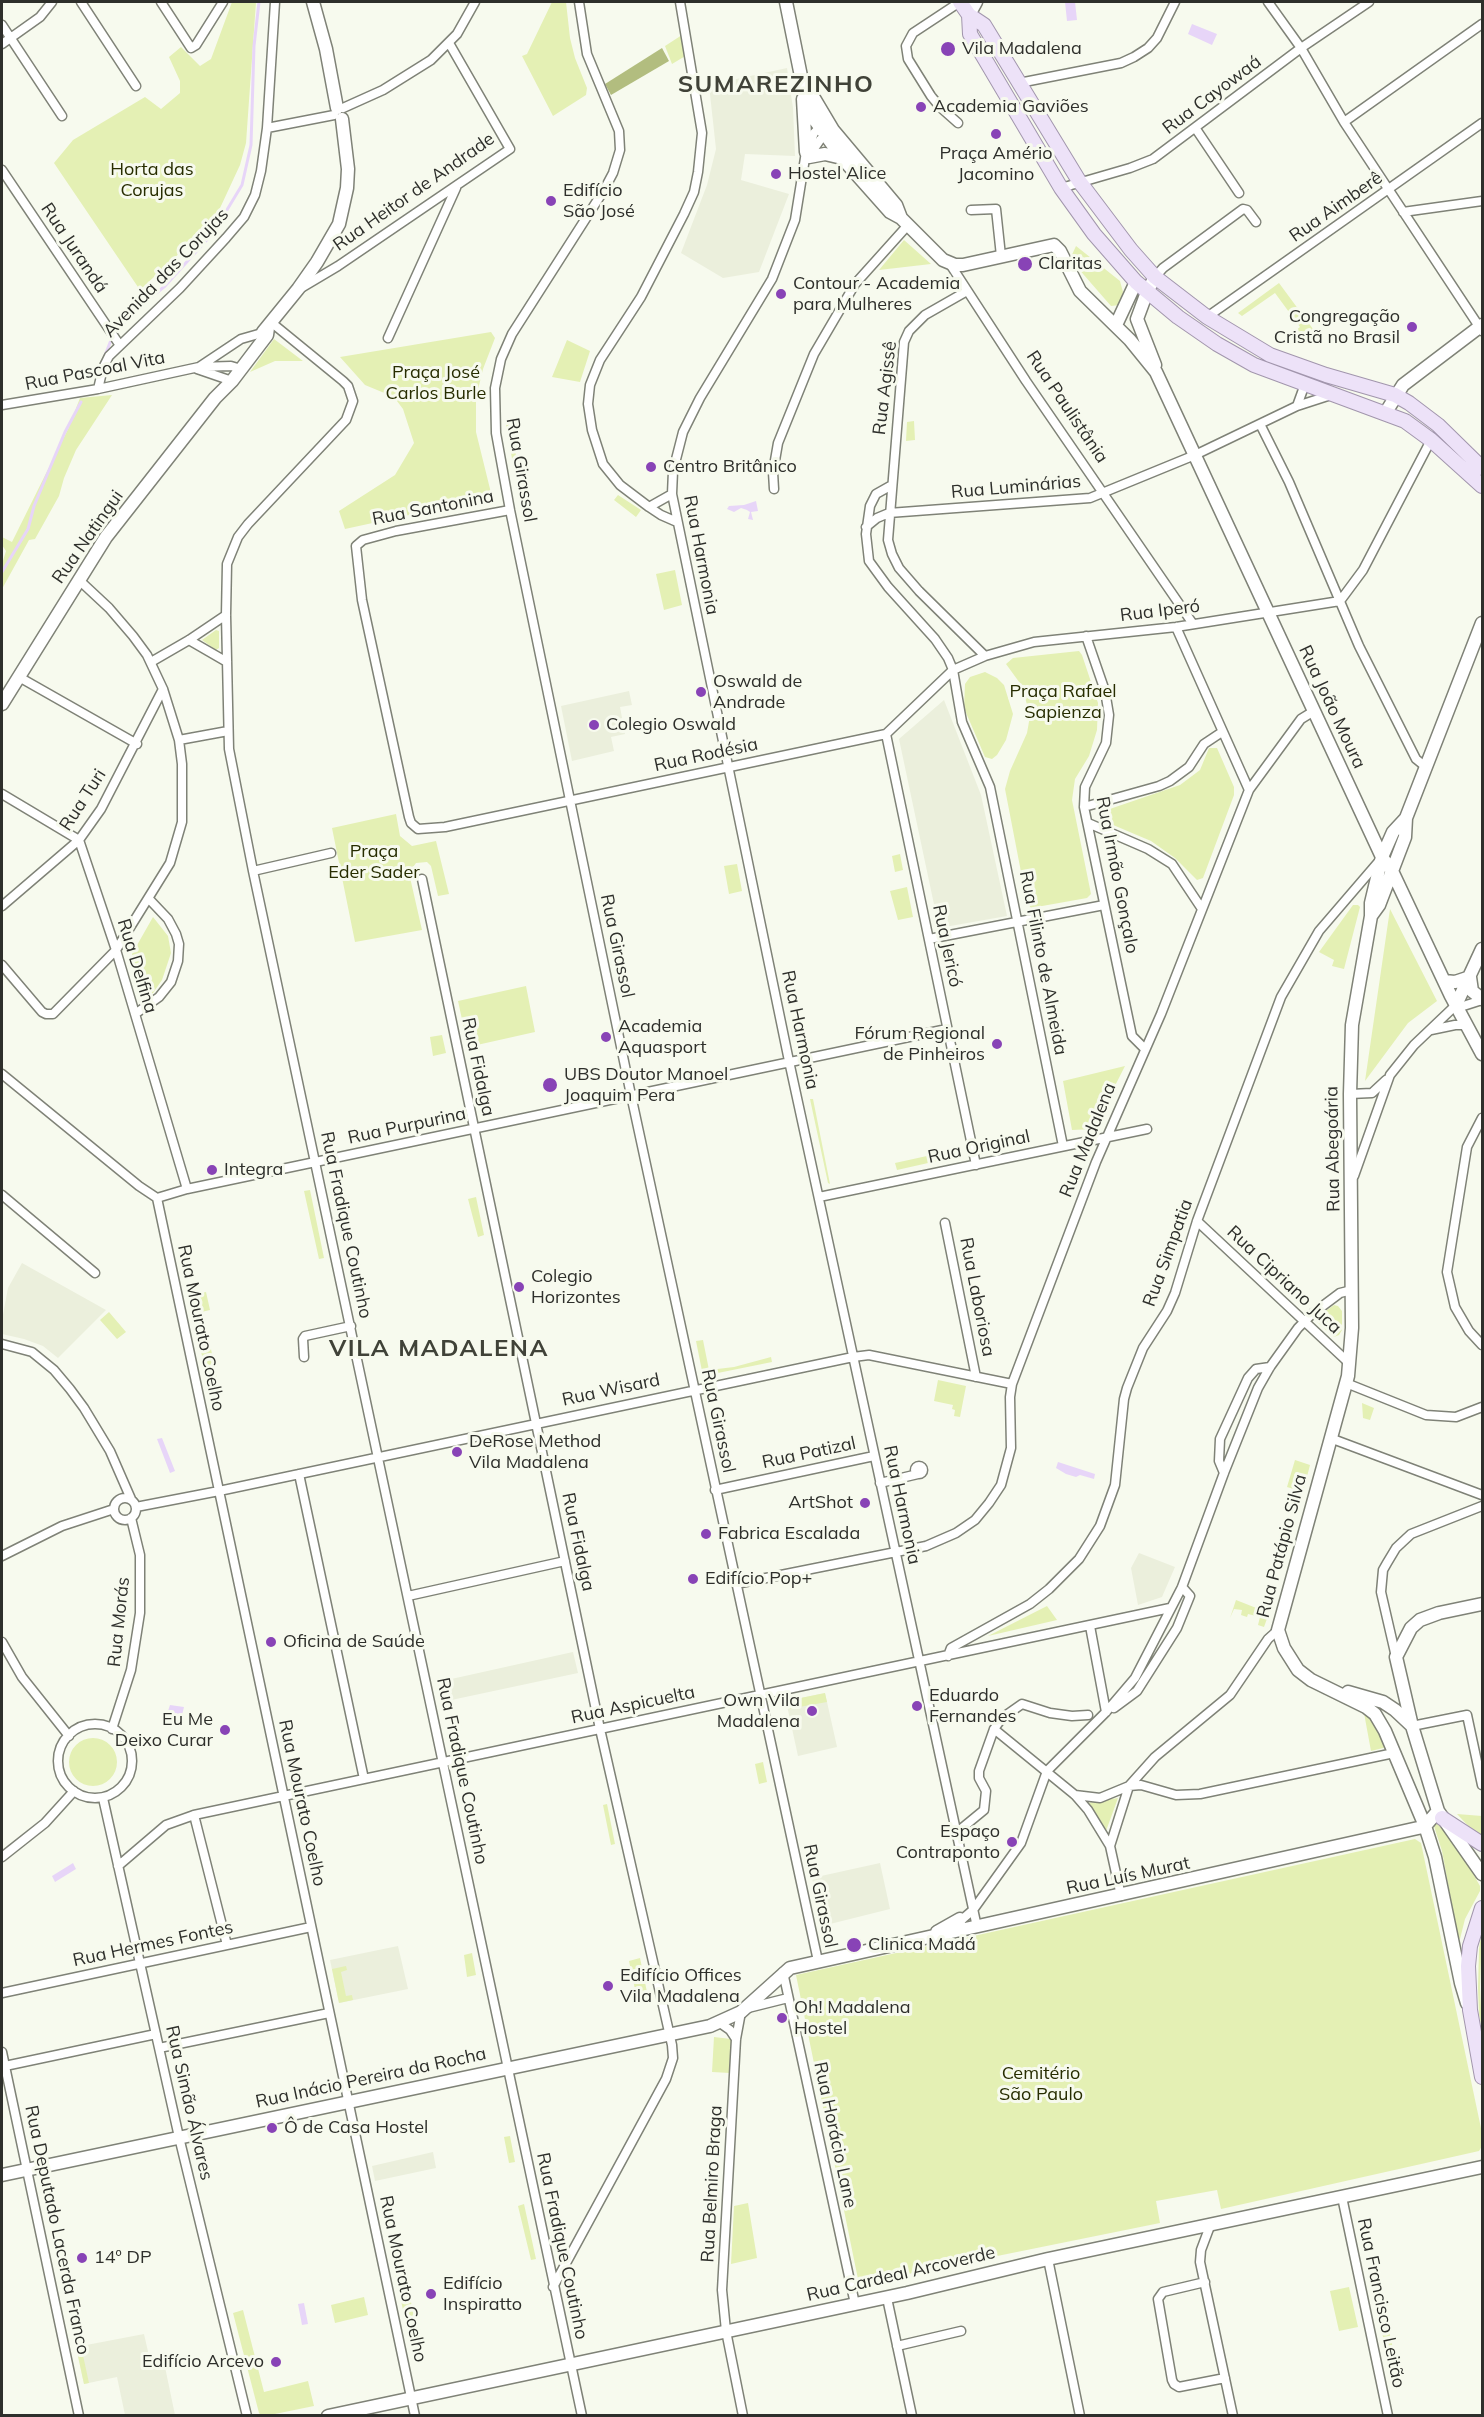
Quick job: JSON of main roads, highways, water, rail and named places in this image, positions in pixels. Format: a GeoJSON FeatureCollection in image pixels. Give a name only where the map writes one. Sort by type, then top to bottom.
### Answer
{"type":"FeatureCollection","features":[{"type":"Feature","properties":{"kind":"main road"},"geometry":{"type":"LineString","coordinates":[[960,2],[969,15],[984,25],[1078,181],[1155,278],[1207,317],[1270,355],[1326,375],[1395,395],[1409,403],[1438,425],[1482,468]]}},
{"type":"Feature","properties":{"kind":"main road"},"geometry":{"type":"LineString","coordinates":[[969,15],[970,34],[1061,188],[1094,234],[1141,287],[1178,317],[1217,344],[1254,365],[1386,412],[1405,421],[1431,440],[1482,486]]}},
{"type":"Feature","properties":{"kind":"main road"},"geometry":{"type":"LineString","coordinates":[[1305,384],[1313,375],[1326,375]]}},
{"type":"Feature","properties":{"kind":"main road"},"geometry":{"type":"LineString","coordinates":[[1338,395],[1357,394],[1384,402],[1395,395]]}},
{"type":"Feature","properties":{"kind":"main road"},"geometry":{"type":"LineString","coordinates":[[1440,1814],[1482,1844]]}},
{"type":"Feature","properties":{"kind":"main road"},"geometry":{"type":"LineString","coordinates":[[1482,1908],[1470,1946],[1468,1966],[1470,2010],[1482,2078]]}},
{"type":"Feature","properties":{"kind":"waterway"},"geometry":{"type":"LineString","coordinates":[[104,358],[113,335],[138,308],[165,286],[213,233],[242,185],[251,145],[254,46],[259,2]]}},
{"type":"Feature","properties":{"kind":"waterway"},"geometry":{"type":"LineString","coordinates":[[2,572],[28,529],[34,506],[65,432],[81,402]]}},
{"type":"Feature","properties":{"kind":"place","name":"Vila Madalena"},"geometry":{"type":"Point","coordinates":[948,49]}},
{"type":"Feature","properties":{"kind":"place","name":"Academia Gaviões"},"geometry":{"type":"Point","coordinates":[921,107]}},
{"type":"Feature","properties":{"kind":"place","name":"Praça Amério Jacomino"},"geometry":{"type":"Point","coordinates":[996,134]}},
{"type":"Feature","properties":{"kind":"place","name":"Hostel Alice"},"geometry":{"type":"Point","coordinates":[776,174]}},
{"type":"Feature","properties":{"kind":"place","name":"Edifício São José"},"geometry":{"type":"Point","coordinates":[551,201]}},
{"type":"Feature","properties":{"kind":"place","name":"Claritas"},"geometry":{"type":"Point","coordinates":[1025,264]}},
{"type":"Feature","properties":{"kind":"place","name":"Contour - Academia para Mulheres"},"geometry":{"type":"Point","coordinates":[781,294]}},
{"type":"Feature","properties":{"kind":"place","name":"Congregação Cristã no Brasil"},"geometry":{"type":"Point","coordinates":[1412,327]}},
{"type":"Feature","properties":{"kind":"place","name":"Centro Britânico"},"geometry":{"type":"Point","coordinates":[651,467]}},
{"type":"Feature","properties":{"kind":"place","name":"Oswald de Andrade"},"geometry":{"type":"Point","coordinates":[701,692]}},
{"type":"Feature","properties":{"kind":"place","name":"Colegio Oswald"},"geometry":{"type":"Point","coordinates":[594,725]}},
{"type":"Feature","properties":{"kind":"place","name":"Academia Aquasport"},"geometry":{"type":"Point","coordinates":[606,1037]}},
{"type":"Feature","properties":{"kind":"place","name":"Fórum Regional de Pinheiros"},"geometry":{"type":"Point","coordinates":[997,1044]}},
{"type":"Feature","properties":{"kind":"place","name":"UBS Doutor Manoel Joaquim Pera"},"geometry":{"type":"Point","coordinates":[550,1085]}},
{"type":"Feature","properties":{"kind":"place","name":"Integra"},"geometry":{"type":"Point","coordinates":[212,1170]}},
{"type":"Feature","properties":{"kind":"place","name":"Colegio Horizontes"},"geometry":{"type":"Point","coordinates":[519,1287]}},
{"type":"Feature","properties":{"kind":"place","name":"DeRose Method Vila Madalena"},"geometry":{"type":"Point","coordinates":[457,1452]}},
{"type":"Feature","properties":{"kind":"place","name":"ArtShot"},"geometry":{"type":"Point","coordinates":[865,1503]}},
{"type":"Feature","properties":{"kind":"place","name":"Fabrica Escalada"},"geometry":{"type":"Point","coordinates":[706,1534]}},
{"type":"Feature","properties":{"kind":"place","name":"Edifício Pop+"},"geometry":{"type":"Point","coordinates":[693,1579]}},
{"type":"Feature","properties":{"kind":"place","name":"Oficina de Saúde"},"geometry":{"type":"Point","coordinates":[271,1642]}},
{"type":"Feature","properties":{"kind":"place","name":"Eduardo Fernandes"},"geometry":{"type":"Point","coordinates":[917,1706]}},
{"type":"Feature","properties":{"kind":"place","name":"Own Vila Madalena"},"geometry":{"type":"Point","coordinates":[812,1711]}},
{"type":"Feature","properties":{"kind":"place","name":"Eu Me Deixo Curar"},"geometry":{"type":"Point","coordinates":[225,1730]}},
{"type":"Feature","properties":{"kind":"place","name":"Espaço Contraponto"},"geometry":{"type":"Point","coordinates":[1012,1842]}},
{"type":"Feature","properties":{"kind":"place","name":"Clinica Madá"},"geometry":{"type":"Point","coordinates":[854,1945]}},
{"type":"Feature","properties":{"kind":"place","name":"Edifício Offices Vila Madalena"},"geometry":{"type":"Point","coordinates":[608,1986]}},
{"type":"Feature","properties":{"kind":"place","name":"Oh! Madalena Hostel"},"geometry":{"type":"Point","coordinates":[782,2018]}},
{"type":"Feature","properties":{"kind":"place","name":"Ô de Casa Hostel"},"geometry":{"type":"Point","coordinates":[272,2128]}},
{"type":"Feature","properties":{"kind":"place","name":"14º DP"},"geometry":{"type":"Point","coordinates":[82,2258]}},
{"type":"Feature","properties":{"kind":"place","name":"Edifício Inspiratto"},"geometry":{"type":"Point","coordinates":[431,2294]}},
{"type":"Feature","properties":{"kind":"place","name":"Edifício Arcevo"},"geometry":{"type":"Point","coordinates":[276,2362]}},
{"type":"Feature","properties":{"kind":"district","name":"SUMAREZINHO"},"geometry":{"type":"Point","coordinates":[776,85]}},
{"type":"Feature","properties":{"kind":"district","name":"VILA MADALENA"},"geometry":{"type":"Point","coordinates":[439,1349]}},
{"type":"Feature","properties":{"kind":"park label","name":"Horta das Corujas"},"geometry":{"type":"Point","coordinates":[152,180]}},
{"type":"Feature","properties":{"kind":"park label","name":"Praça José Carlos Burle"},"geometry":{"type":"Point","coordinates":[436,383]}},
{"type":"Feature","properties":{"kind":"park label","name":"Praça Rafael Sapienza"},"geometry":{"type":"Point","coordinates":[1063,702]}},
{"type":"Feature","properties":{"kind":"park label","name":"Praça Eder Sader"},"geometry":{"type":"Point","coordinates":[374,862]}},
{"type":"Feature","properties":{"kind":"park label","name":"Cemitério São Paulo"},"geometry":{"type":"Point","coordinates":[1041,2084]}}]}
